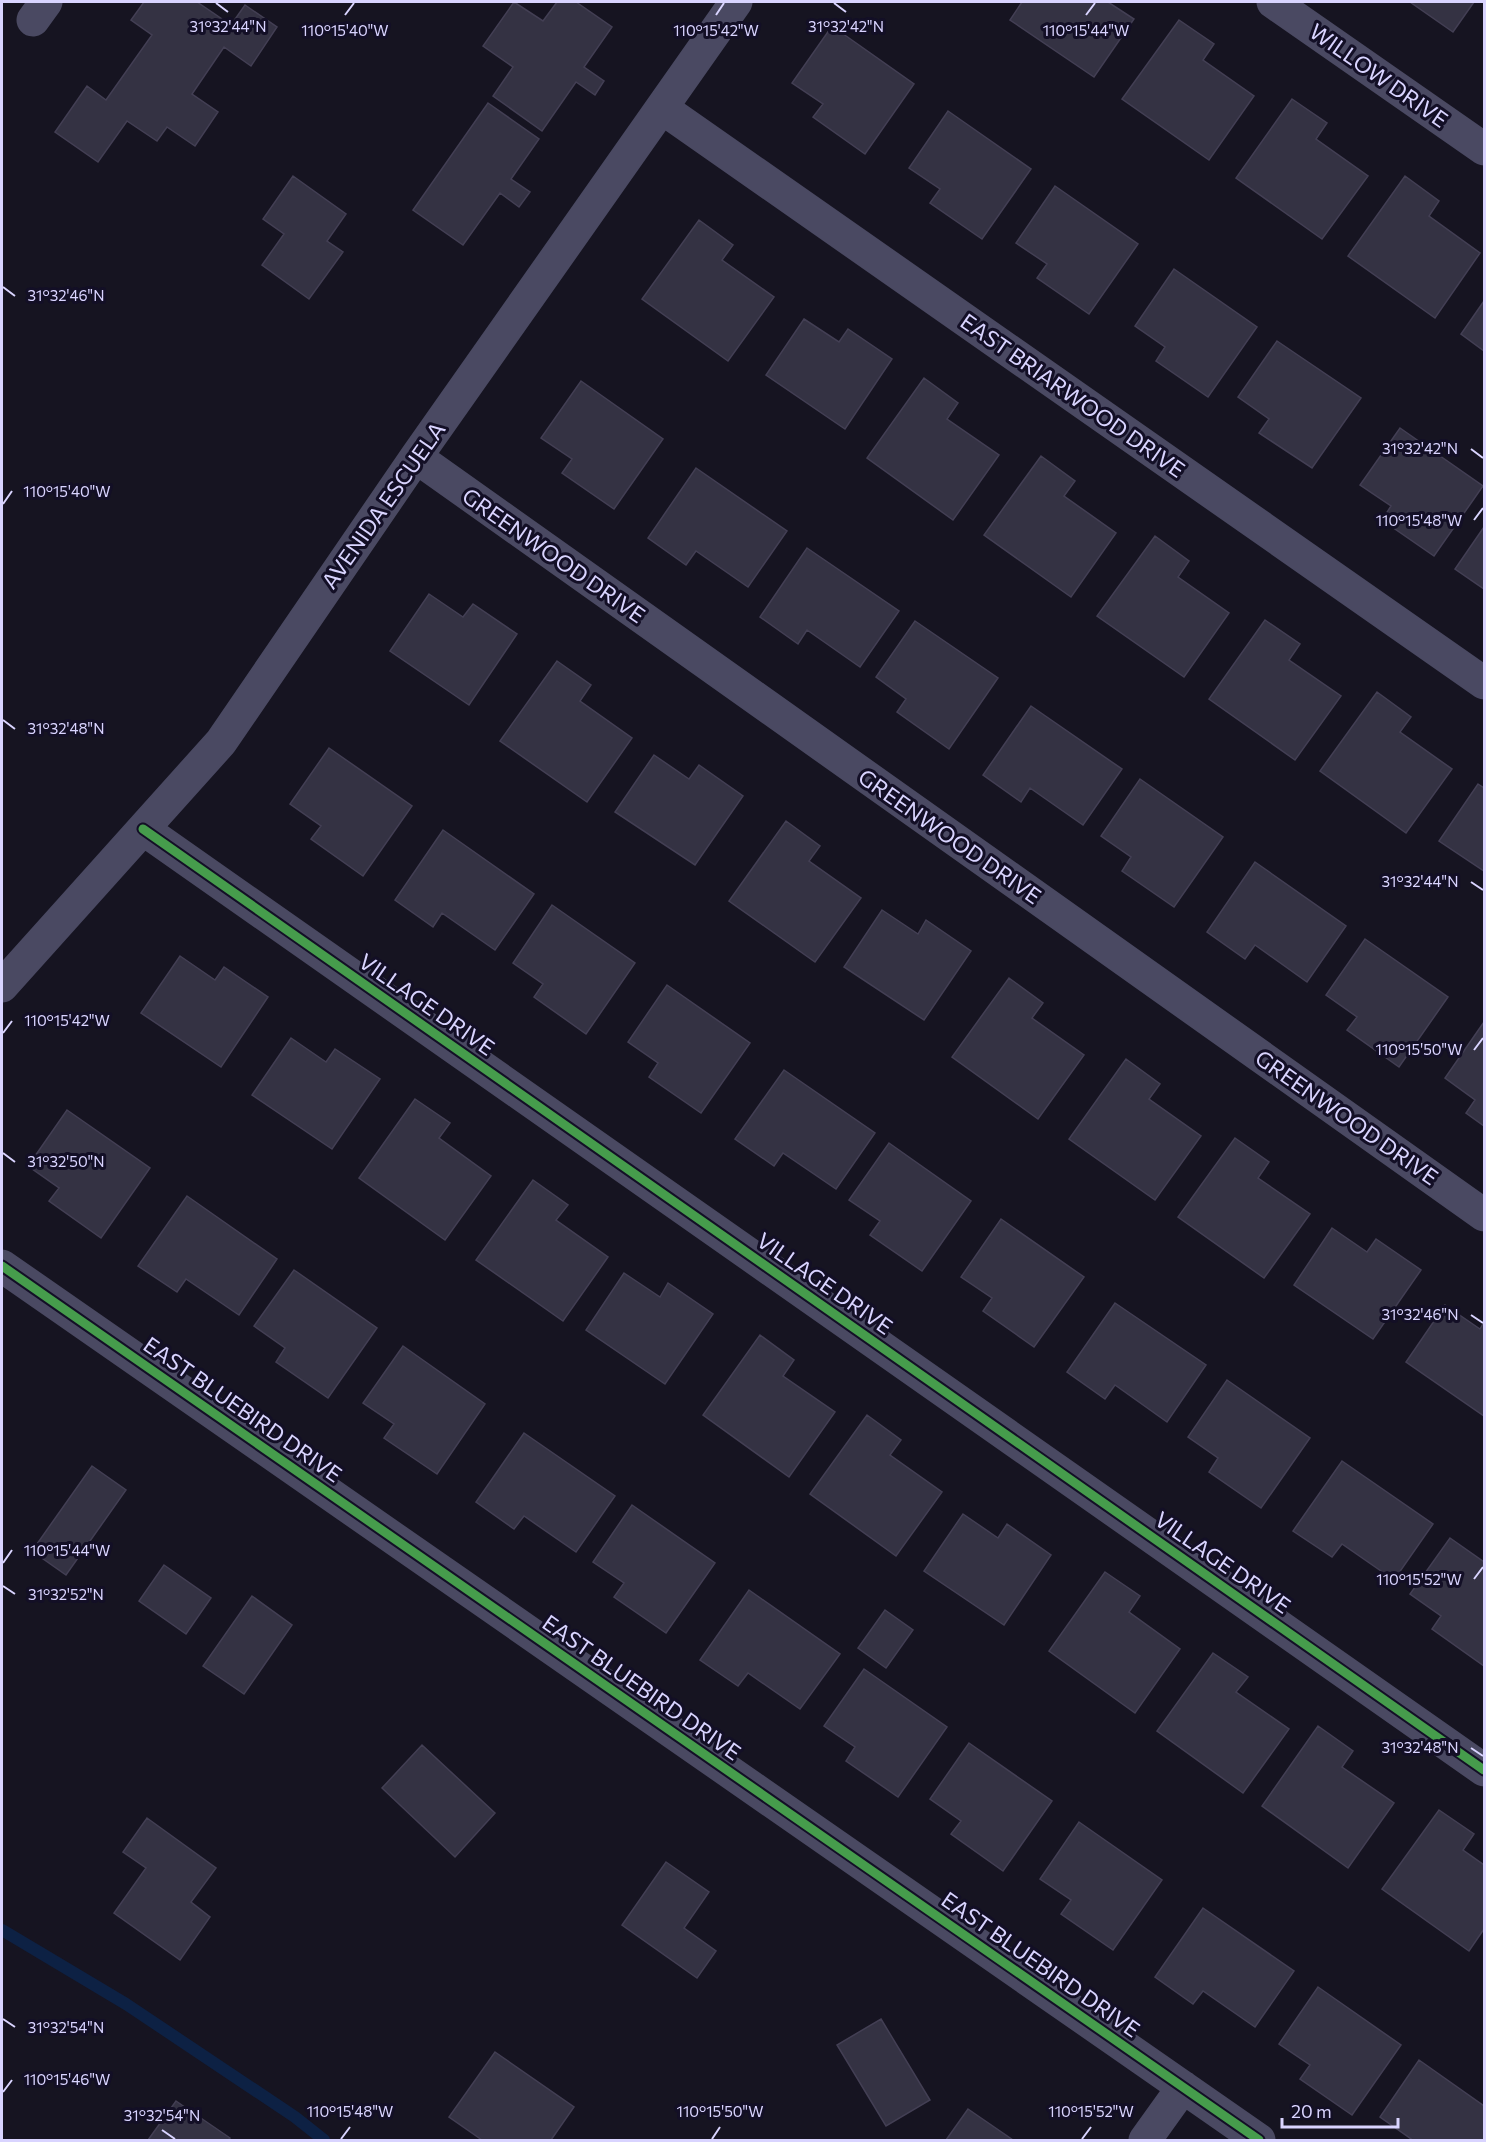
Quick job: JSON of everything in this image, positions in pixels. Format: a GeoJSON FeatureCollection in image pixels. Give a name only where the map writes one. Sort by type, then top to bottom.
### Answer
{"type":"FeatureCollection","features":[{"type":"Feature","properties":{"kind":"street","name":"AVENIDA ESCUELA"},"geometry":{"type":"LineString","coordinates":[[2,986],[221,741],[416,458],[736,2]]}},
{"type":"Feature","properties":{"kind":"street","name":"WILLOW DRIVE"},"geometry":{"type":"LineString","coordinates":[[1273,2],[1485,149]]}},
{"type":"Feature","properties":{"kind":"street","name":"EAST BRIARWOOD DRIVE"},"geometry":{"type":"LineString","coordinates":[[662,108],[1485,683]]}},
{"type":"Feature","properties":{"kind":"street","name":"GREENWOOD DRIVE"},"geometry":{"type":"LineString","coordinates":[[416,458],[1485,1215]]}},
{"type":"Feature","properties":{"kind":"street","name":"VILLAGE DRIVE"},"geometry":{"type":"LineString","coordinates":[[143,829],[1485,1770]]}},
{"type":"Feature","properties":{"kind":"street","name":"EAST BLUEBIRD DRIVE"},"geometry":{"type":"LineString","coordinates":[[2,1266],[1259,2140]]}},
{"type":"Feature","properties":{"kind":"street"},"geometry":{"type":"LineString","coordinates":[[1145,2140],[1183,2087]]}},
{"type":"Feature","properties":{"kind":"building"},"geometry":{"type":"Polygon","coordinates":[[[144,2],[197,2],[231,25],[245,5],[277,27],[251,66],[224,47],[192,94],[218,112],[195,146],[167,127],[157,141],[127,121],[98,162],[55,132],[87,86],[106,100],[152,35],[131,20],[144,2]]]}},
{"type":"Feature","properties":{"kind":"building"},"geometry":{"type":"Polygon","coordinates":[[[514,2],[543,21],[557,2],[576,2],[612,27],[584,67],[604,81],[595,95],[576,82],[542,131],[493,96],[513,67],[483,46],[514,2]]]}},
{"type":"Feature","properties":{"kind":"building"},"geometry":{"type":"Polygon","coordinates":[[[1022,2],[1108,2],[1134,19],[1094,77],[1010,20],[1022,2]]]}},
{"type":"Feature","properties":{"kind":"building"},"geometry":{"type":"Polygon","coordinates":[[[1410,2],[1474,2],[1453,32],[1410,2]]]}},
{"type":"Feature","properties":{"kind":"building"},"geometry":{"type":"Polygon","coordinates":[[[1179,20],[1214,44],[1203,60],[1254,96],[1209,160],[1122,99],[1179,20]]]}},
{"type":"Feature","properties":{"kind":"building"},"geometry":{"type":"Polygon","coordinates":[[[832,26],[914,84],[865,154],[813,117],[823,104],[792,83],[832,26]]]}},
{"type":"Feature","properties":{"kind":"building"},"geometry":{"type":"Polygon","coordinates":[[[1292,99],[1327,123],[1316,139],[1368,176],[1322,239],[1236,178],[1292,99]]]}},
{"type":"Feature","properties":{"kind":"building"},"geometry":{"type":"Polygon","coordinates":[[[488,103],[539,139],[511,179],[530,192],[519,207],[500,193],[463,245],[413,210],[488,103]]]}},
{"type":"Feature","properties":{"kind":"building"},"geometry":{"type":"Polygon","coordinates":[[[948,111],[1031,169],[982,239],[930,203],[940,189],[909,168],[948,111]]]}},
{"type":"Feature","properties":{"kind":"building"},"geometry":{"type":"Polygon","coordinates":[[[293,176],[346,214],[327,241],[343,252],[309,299],[262,265],[284,234],[263,219],[293,176]]]}},
{"type":"Feature","properties":{"kind":"building"},"geometry":{"type":"Polygon","coordinates":[[[1405,176],[1439,201],[1429,216],[1480,253],[1435,318],[1348,256],[1405,176]]]}},
{"type":"Feature","properties":{"kind":"building"},"geometry":{"type":"Polygon","coordinates":[[[1055,186],[1138,244],[1089,314],[1037,278],[1047,264],[1016,243],[1055,186]]]}},
{"type":"Feature","properties":{"kind":"building"},"geometry":{"type":"Polygon","coordinates":[[[699,220],[733,245],[722,260],[774,297],[728,361],[642,299],[699,220]]]}},
{"type":"Feature","properties":{"kind":"building"},"geometry":{"type":"Polygon","coordinates":[[[1174,269],[1257,327],[1208,397],[1156,361],[1165,347],[1135,326],[1174,269]]]}},
{"type":"Feature","properties":{"kind":"building"},"geometry":{"type":"Polygon","coordinates":[[[1484,301],[1484,351],[1461,334],[1484,301]]]}},
{"type":"Feature","properties":{"kind":"building"},"geometry":{"type":"Polygon","coordinates":[[[804,319],[839,342],[848,329],[892,359],[845,429],[766,375],[804,319]]]}},
{"type":"Feature","properties":{"kind":"building"},"geometry":{"type":"Polygon","coordinates":[[[1277,341],[1361,398],[1312,468],[1259,433],[1269,419],[1238,397],[1277,341]]]}},
{"type":"Feature","properties":{"kind":"building"},"geometry":{"type":"Polygon","coordinates":[[[924,378],[958,403],[947,419],[999,455],[953,520],[867,458],[924,378]]]}},
{"type":"Feature","properties":{"kind":"building"},"geometry":{"type":"Polygon","coordinates":[[[581,381],[663,439],[614,509],[562,473],[572,459],[541,438],[581,381]]]}},
{"type":"Feature","properties":{"kind":"building"},"geometry":{"type":"Polygon","coordinates":[[[1400,428],[1483,486],[1434,556],[1382,520],[1391,506],[1360,485],[1400,428]]]}},
{"type":"Feature","properties":{"kind":"building"},"geometry":{"type":"Polygon","coordinates":[[[1041,456],[1075,481],[1064,496],[1116,533],[1071,597],[984,535],[1041,456]]]}},
{"type":"Feature","properties":{"kind":"building"},"geometry":{"type":"Polygon","coordinates":[[[696,468],[787,531],[748,587],[696,551],[686,565],[648,538],[696,468]]]}},
{"type":"Feature","properties":{"kind":"building"},"geometry":{"type":"Polygon","coordinates":[[[1484,527],[1484,589],[1455,569],[1484,527]]]}},
{"type":"Feature","properties":{"kind":"building"},"geometry":{"type":"Polygon","coordinates":[[[1155,536],[1189,561],[1178,577],[1229,613],[1184,677],[1097,616],[1155,536]]]}},
{"type":"Feature","properties":{"kind":"building"},"geometry":{"type":"Polygon","coordinates":[[[807,548],[899,611],[860,667],[807,630],[798,644],[760,617],[807,548]]]}},
{"type":"Feature","properties":{"kind":"building"},"geometry":{"type":"Polygon","coordinates":[[[429,594],[463,617],[473,604],[517,634],[469,705],[390,651],[429,594]]]}},
{"type":"Feature","properties":{"kind":"building"},"geometry":{"type":"Polygon","coordinates":[[[1265,620],[1300,644],[1289,660],[1341,696],[1295,760],[1209,699],[1265,620]]]}},
{"type":"Feature","properties":{"kind":"building"},"geometry":{"type":"Polygon","coordinates":[[[915,621],[998,678],[949,749],[897,712],[906,699],[876,677],[915,621]]]}},
{"type":"Feature","properties":{"kind":"building"},"geometry":{"type":"Polygon","coordinates":[[[557,661],[591,685],[580,701],[632,738],[587,802],[500,741],[557,661]]]}},
{"type":"Feature","properties":{"kind":"building"},"geometry":{"type":"Polygon","coordinates":[[[1377,692],[1411,717],[1400,732],[1452,769],[1406,833],[1320,771],[1377,692]]]}},
{"type":"Feature","properties":{"kind":"building"},"geometry":{"type":"Polygon","coordinates":[[[1031,706],[1122,769],[1083,825],[1030,788],[1021,802],[983,775],[1031,706]]]}},
{"type":"Feature","properties":{"kind":"building"},"geometry":{"type":"Polygon","coordinates":[[[329,748],[412,806],[363,876],[311,839],[321,826],[290,804],[329,748]]]}},
{"type":"Feature","properties":{"kind":"building"},"geometry":{"type":"Polygon","coordinates":[[[654,755],[689,779],[699,765],[743,796],[695,865],[615,812],[654,755]]]}},
{"type":"Feature","properties":{"kind":"building"},"geometry":{"type":"Polygon","coordinates":[[[1140,779],[1223,837],[1174,907],[1122,871],[1131,857],[1101,836],[1140,779]]]}},
{"type":"Feature","properties":{"kind":"building"},"geometry":{"type":"Polygon","coordinates":[[[1478,784],[1484,788],[1484,871],[1439,841],[1478,784]]]}},
{"type":"Feature","properties":{"kind":"building"},"geometry":{"type":"Polygon","coordinates":[[[786,821],[820,846],[809,861],[861,898],[815,962],[729,901],[786,821]]]}},
{"type":"Feature","properties":{"kind":"building"},"geometry":{"type":"Polygon","coordinates":[[[443,830],[534,894],[495,950],[442,913],[433,927],[395,900],[443,830]]]}},
{"type":"Feature","properties":{"kind":"building"},"geometry":{"type":"Polygon","coordinates":[[[1255,862],[1346,926],[1307,982],[1255,945],[1245,959],[1207,932],[1255,862]]]}},
{"type":"Feature","properties":{"kind":"building"},"geometry":{"type":"Polygon","coordinates":[[[552,905],[635,963],[586,1034],[534,997],[543,984],[513,963],[552,905]]]}},
{"type":"Feature","properties":{"kind":"building"},"geometry":{"type":"Polygon","coordinates":[[[882,910],[918,934],[926,920],[971,951],[924,1020],[844,967],[882,910]]]}},
{"type":"Feature","properties":{"kind":"building"},"geometry":{"type":"Polygon","coordinates":[[[1365,939],[1448,997],[1399,1067],[1347,1030],[1357,1017],[1326,995],[1365,939]]]}},
{"type":"Feature","properties":{"kind":"building"},"geometry":{"type":"Polygon","coordinates":[[[180,956],[215,980],[224,967],[268,997],[221,1067],[141,1013],[180,956]]]}},
{"type":"Feature","properties":{"kind":"building"},"geometry":{"type":"Polygon","coordinates":[[[1009,978],[1043,1003],[1032,1018],[1084,1055],[1038,1119],[952,1057],[1009,978]]]}},
{"type":"Feature","properties":{"kind":"building"},"geometry":{"type":"Polygon","coordinates":[[[667,985],[750,1043],[701,1113],[649,1077],[658,1063],[628,1042],[667,985]]]}},
{"type":"Feature","properties":{"kind":"building"},"geometry":{"type":"Polygon","coordinates":[[[1484,1022],[1484,1126],[1466,1113],[1475,1100],[1445,1078],[1484,1022]]]}},
{"type":"Feature","properties":{"kind":"building"},"geometry":{"type":"Polygon","coordinates":[[[291,1038],[326,1062],[335,1049],[380,1079],[332,1149],[252,1095],[291,1038]]]}},
{"type":"Feature","properties":{"kind":"building"},"geometry":{"type":"Polygon","coordinates":[[[1126,1059],[1160,1084],[1149,1099],[1201,1136],[1155,1200],[1069,1139],[1126,1059]]]}},
{"type":"Feature","properties":{"kind":"building"},"geometry":{"type":"Polygon","coordinates":[[[784,1070],[875,1133],[836,1189],[783,1153],[774,1166],[735,1139],[784,1070]]]}},
{"type":"Feature","properties":{"kind":"building"},"geometry":{"type":"Polygon","coordinates":[[[415,1099],[450,1123],[439,1138],[491,1176],[445,1240],[359,1178],[415,1099]]]}},
{"type":"Feature","properties":{"kind":"building"},"geometry":{"type":"Polygon","coordinates":[[[67,1110],[150,1168],[101,1238],[49,1201],[59,1188],[28,1166],[67,1110]]]}},
{"type":"Feature","properties":{"kind":"building"},"geometry":{"type":"Polygon","coordinates":[[[1235,1138],[1269,1162],[1258,1178],[1310,1214],[1264,1278],[1178,1217],[1235,1138]]]}},
{"type":"Feature","properties":{"kind":"building"},"geometry":{"type":"Polygon","coordinates":[[[889,1143],[971,1201],[922,1271],[870,1235],[880,1221],[849,1200],[889,1143]]]}},
{"type":"Feature","properties":{"kind":"building"},"geometry":{"type":"Polygon","coordinates":[[[533,1180],[568,1205],[556,1220],[608,1257],[563,1321],[476,1260],[533,1180]]]}},
{"type":"Feature","properties":{"kind":"building"},"geometry":{"type":"Polygon","coordinates":[[[187,1196],[277,1259],[239,1315],[186,1279],[177,1292],[138,1266],[187,1196]]]}},
{"type":"Feature","properties":{"kind":"building"},"geometry":{"type":"Polygon","coordinates":[[[1001,1219],[1084,1277],[1034,1347],[983,1311],[992,1298],[961,1277],[1001,1219]]]}},
{"type":"Feature","properties":{"kind":"building"},"geometry":{"type":"Polygon","coordinates":[[[1332,1228],[1367,1252],[1376,1239],[1421,1270],[1373,1339],[1294,1285],[1332,1228]]]}},
{"type":"Feature","properties":{"kind":"building"},"geometry":{"type":"Polygon","coordinates":[[[294,1270],[377,1328],[328,1398],[276,1362],[285,1348],[254,1326],[294,1270]]]}},
{"type":"Feature","properties":{"kind":"building"},"geometry":{"type":"Polygon","coordinates":[[[624,1273],[660,1297],[668,1283],[713,1314],[665,1384],[586,1330],[624,1273]]]}},
{"type":"Feature","properties":{"kind":"building"},"geometry":{"type":"Polygon","coordinates":[[[1115,1303],[1206,1365],[1167,1422],[1115,1385],[1105,1399],[1067,1372],[1115,1303]]]}},
{"type":"Feature","properties":{"kind":"building"},"geometry":{"type":"Polygon","coordinates":[[[1445,1305],[1480,1329],[1484,1322],[1484,1416],[1406,1362],[1445,1305]]]}},
{"type":"Feature","properties":{"kind":"building"},"geometry":{"type":"Polygon","coordinates":[[[760,1335],[794,1360],[783,1376],[835,1412],[789,1477],[703,1415],[760,1335]]]}},
{"type":"Feature","properties":{"kind":"building"},"geometry":{"type":"Polygon","coordinates":[[[403,1346],[485,1404],[437,1474],[384,1438],[394,1424],[363,1403],[403,1346]]]}},
{"type":"Feature","properties":{"kind":"building"},"geometry":{"type":"Polygon","coordinates":[[[1227,1380],[1310,1438],[1261,1508],[1209,1472],[1218,1458],[1188,1437],[1227,1380]]]}},
{"type":"Feature","properties":{"kind":"building"},"geometry":{"type":"Polygon","coordinates":[[[867,1415],[901,1440],[890,1455],[942,1492],[896,1556],[810,1494],[867,1415]]]}},
{"type":"Feature","properties":{"kind":"building"},"geometry":{"type":"Polygon","coordinates":[[[524,1433],[615,1496],[576,1552],[524,1516],[514,1529],[476,1502],[524,1433]]]}},
{"type":"Feature","properties":{"kind":"building"},"geometry":{"type":"Polygon","coordinates":[[[1342,1461],[1433,1524],[1394,1580],[1342,1544],[1332,1557],[1293,1531],[1342,1461]]]}},
{"type":"Feature","properties":{"kind":"building"},"geometry":{"type":"Polygon","coordinates":[[[92,1466],[126,1490],[66,1575],[32,1551],[92,1466]]]}},
{"type":"Feature","properties":{"kind":"building"},"geometry":{"type":"Polygon","coordinates":[[[632,1505],[715,1563],[666,1633],[614,1597],[624,1583],[593,1562],[632,1505]]]}},
{"type":"Feature","properties":{"kind":"building"},"geometry":{"type":"Polygon","coordinates":[[[963,1514],[998,1538],[1007,1524],[1051,1555],[1004,1625],[924,1571],[963,1514]]]}},
{"type":"Feature","properties":{"kind":"building"},"geometry":{"type":"Polygon","coordinates":[[[1450,1538],[1484,1562],[1484,1666],[1432,1629],[1441,1616],[1410,1594],[1450,1538]]]}},
{"type":"Feature","properties":{"kind":"building"},"geometry":{"type":"Polygon","coordinates":[[[164,1565],[211,1598],[186,1634],[139,1601],[164,1565]]]}},
{"type":"Feature","properties":{"kind":"building"},"geometry":{"type":"Polygon","coordinates":[[[1105,1572],[1140,1596],[1129,1612],[1180,1649],[1135,1713],[1049,1651],[1105,1572]]]}},
{"type":"Feature","properties":{"kind":"building"},"geometry":{"type":"Polygon","coordinates":[[[749,1590],[840,1654],[800,1709],[748,1673],[738,1686],[700,1660],[749,1590]]]}},
{"type":"Feature","properties":{"kind":"building"},"geometry":{"type":"Polygon","coordinates":[[[252,1596],[292,1625],[244,1694],[203,1666],[252,1596]]]}},
{"type":"Feature","properties":{"kind":"building"},"geometry":{"type":"Polygon","coordinates":[[[885,1610],[913,1630],[886,1668],[858,1648],[885,1610]]]}},
{"type":"Feature","properties":{"kind":"building"},"geometry":{"type":"Polygon","coordinates":[[[1213,1653],[1248,1677],[1236,1692],[1289,1729],[1243,1793],[1157,1731],[1213,1653]]]}},
{"type":"Feature","properties":{"kind":"building"},"geometry":{"type":"Polygon","coordinates":[[[864,1669],[947,1727],[898,1797],[846,1761],[855,1747],[824,1726],[864,1669]]]}},
{"type":"Feature","properties":{"kind":"building"},"geometry":{"type":"Polygon","coordinates":[[[1318,1726],[1353,1751],[1342,1767],[1394,1803],[1348,1868],[1262,1806],[1318,1726]]]}},
{"type":"Feature","properties":{"kind":"building"},"geometry":{"type":"Polygon","coordinates":[[[969,1743],[1052,1801],[1003,1871],[951,1834],[961,1821],[930,1799],[969,1743]]]}},
{"type":"Feature","properties":{"kind":"building"},"geometry":{"type":"Polygon","coordinates":[[[422,1745],[495,1813],[455,1857],[382,1788],[422,1745]]]}},
{"type":"Feature","properties":{"kind":"building"},"geometry":{"type":"Polygon","coordinates":[[[1439,1810],[1474,1834],[1463,1850],[1484,1865],[1484,1929],[1469,1951],[1382,1889],[1439,1810]]]}},
{"type":"Feature","properties":{"kind":"building"},"geometry":{"type":"Polygon","coordinates":[[[147,1818],[216,1868],[191,1902],[210,1917],[180,1960],[114,1913],[146,1868],[123,1852],[147,1818]]]}},
{"type":"Feature","properties":{"kind":"building"},"geometry":{"type":"Polygon","coordinates":[[[1079,1822],[1162,1880],[1113,1950],[1061,1914],[1071,1900],[1040,1879],[1079,1822]]]}},
{"type":"Feature","properties":{"kind":"building"},"geometry":{"type":"Polygon","coordinates":[[[666,1862],[709,1892],[684,1928],[716,1951],[697,1978],[622,1925],[666,1862]]]}},
{"type":"Feature","properties":{"kind":"building"},"geometry":{"type":"Polygon","coordinates":[[[1203,1908],[1294,1971],[1255,2027],[1203,1991],[1193,2004],[1155,1977],[1203,1908]]]}},
{"type":"Feature","properties":{"kind":"building"},"geometry":{"type":"Polygon","coordinates":[[[1318,1987],[1401,2045],[1352,2115],[1300,2079],[1310,2065],[1279,2044],[1318,1987]]]}},
{"type":"Feature","properties":{"kind":"building"},"geometry":{"type":"Polygon","coordinates":[[[881,2019],[930,2100],[886,2126],[837,2045],[881,2019]]]}},
{"type":"Feature","properties":{"kind":"building"},"geometry":{"type":"Polygon","coordinates":[[[495,2052],[574,2107],[551,2140],[482,2140],[449,2117],[495,2052]]]}},
{"type":"Feature","properties":{"kind":"building"},"geometry":{"type":"Polygon","coordinates":[[[1419,2060],[1484,2106],[1484,2140],[1409,2140],[1411,2139],[1380,2117],[1419,2060]]]}},
{"type":"Feature","properties":{"kind":"building"},"geometry":{"type":"Polygon","coordinates":[[[176,2101],[230,2138],[228,2140],[148,2140],[176,2101]]]}},
{"type":"Feature","properties":{"kind":"building"},"geometry":{"type":"Polygon","coordinates":[[[968,2109],[1013,2140],[946,2140],[968,2109]]]}},
{"type":"Feature","properties":{"kind":"waterway"},"geometry":{"type":"LineString","coordinates":[[2,1930],[126,2004],[295,2117],[324,2140]]}},
{"type":"Feature","properties":{"kind":"cycle path"},"geometry":{"type":"LineString","coordinates":[[143,829],[1484,1770]]}},
{"type":"Feature","properties":{"kind":"cycle path"},"geometry":{"type":"LineString","coordinates":[[2,1266],[1259,2140]]}}]}
